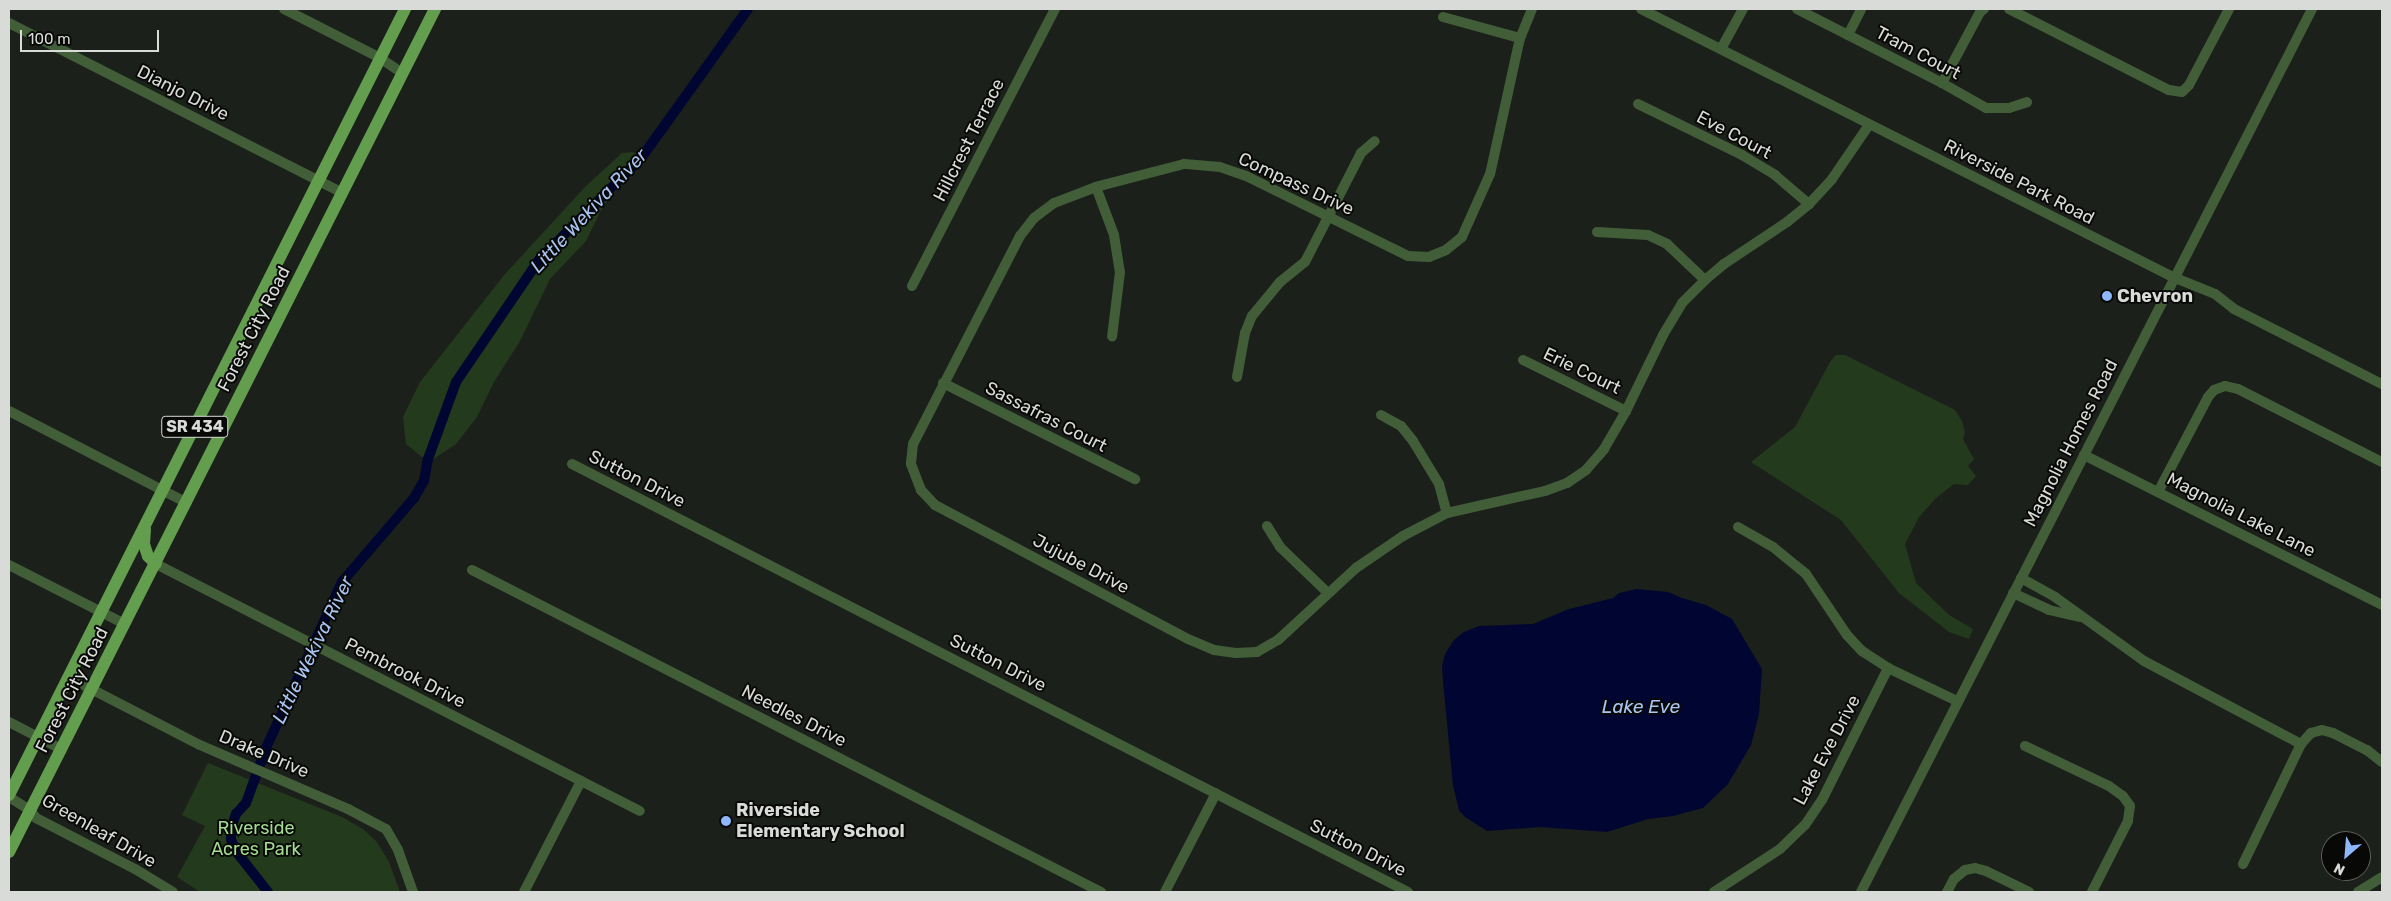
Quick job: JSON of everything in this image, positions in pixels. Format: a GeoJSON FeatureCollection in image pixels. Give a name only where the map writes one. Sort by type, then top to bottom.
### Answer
{"type":"FeatureCollection","features":[{"type":"Feature","properties":{"kind":"main road","name":"Forest City Road"},"geometry":{"type":"LineString","coordinates":[[9,796],[405,9]]}},
{"type":"Feature","properties":{"kind":"main road","name":"Forest City Road"},"geometry":{"type":"LineString","coordinates":[[9,852],[435,9]]}},
{"type":"Feature","properties":{"kind":"main road"},"geometry":{"type":"LineString","coordinates":[[146,524],[144,544],[148,556],[156,564]]}},
{"type":"Feature","properties":{"kind":"street"},"geometry":{"type":"LineString","coordinates":[[284,9],[380,58],[402,73]]}},
{"type":"Feature","properties":{"kind":"street","name":"Hillcrest Terrace"},"geometry":{"type":"LineString","coordinates":[[912,286],[1055,9]]}},
{"type":"Feature","properties":{"kind":"street","name":"Compass Drive"},"geometry":{"type":"LineString","coordinates":[[943,383],[1020,236],[1034,218],[1054,203],[1096,187],[1184,164],[1220,167],[1246,176],[1408,256],[1429,257],[1446,250],[1462,237],[1490,174],[1520,38],[1532,9]]}},
{"type":"Feature","properties":{"kind":"street","name":"Riverside Park Road"},"geometry":{"type":"LineString","coordinates":[[1640,9],[2174,277],[2215,294],[2234,309],[2382,384]]}},
{"type":"Feature","properties":{"kind":"street"},"geometry":{"type":"LineString","coordinates":[[1721,49],[1742,9]]}},
{"type":"Feature","properties":{"kind":"street","name":"Tram Court"},"geometry":{"type":"LineString","coordinates":[[1797,9],[1942,83],[1986,108],[2009,108],[2027,102]]}},
{"type":"Feature","properties":{"kind":"street"},"geometry":{"type":"LineString","coordinates":[[1848,35],[1861,9]]}},
{"type":"Feature","properties":{"kind":"street"},"geometry":{"type":"LineString","coordinates":[[1942,83],[1980,12],[1984,9]]}},
{"type":"Feature","properties":{"kind":"street"},"geometry":{"type":"LineString","coordinates":[[2009,9],[2169,90],[2182,92],[2189,85],[2229,9]]}},
{"type":"Feature","properties":{"kind":"street","name":"Magnolia Homes Road"},"geometry":{"type":"LineString","coordinates":[[1861,892],[2312,9]]}},
{"type":"Feature","properties":{"kind":"street"},"geometry":{"type":"LineString","coordinates":[[1443,17],[1520,38]]}},
{"type":"Feature","properties":{"kind":"street","name":"Dianjo Drive"},"geometry":{"type":"LineString","coordinates":[[9,23],[342,193]]}},
{"type":"Feature","properties":{"kind":"street","name":"Eve Court"},"geometry":{"type":"LineString","coordinates":[[1638,104],[1742,155],[1774,175],[1809,204]]}},
{"type":"Feature","properties":{"kind":"street","name":"Jujube Drive"},"geometry":{"type":"LineString","coordinates":[[943,383],[913,444],[910,464],[921,490],[935,505],[1188,639],[1214,650],[1236,653],[1257,652],[1278,640],[1327,592],[1356,568],[1403,536],[1447,513],[1545,491],[1567,483],[1586,470],[1604,450],[1626,411],[1663,335],[1682,303],[1705,280],[1809,204],[1832,179],[1869,125]]}},
{"type":"Feature","properties":{"kind":"street"},"geometry":{"type":"LineString","coordinates":[[1237,377],[1245,333],[1252,316],[1280,282],[1305,262],[1361,153],[1375,141]]}},
{"type":"Feature","properties":{"kind":"street"},"geometry":{"type":"LineString","coordinates":[[1096,187],[1114,235],[1120,272],[1112,337]]}},
{"type":"Feature","properties":{"kind":"street"},"geometry":{"type":"LineString","coordinates":[[1597,232],[1648,235],[1668,244],[1705,280]]}},
{"type":"Feature","properties":{"kind":"street","name":"Erie Court"},"geometry":{"type":"LineString","coordinates":[[1523,360],[1626,411]]}},
{"type":"Feature","properties":{"kind":"street","name":"Sassafras Court"},"geometry":{"type":"LineString","coordinates":[[943,383],[1135,479]]}},
{"type":"Feature","properties":{"kind":"street"},"geometry":{"type":"LineString","coordinates":[[2158,492],[2208,397],[2214,390],[2225,386],[2238,389],[2382,462]]}},
{"type":"Feature","properties":{"kind":"street"},"geometry":{"type":"LineString","coordinates":[[9,411],[187,503]]}},
{"type":"Feature","properties":{"kind":"street"},"geometry":{"type":"LineString","coordinates":[[1381,415],[1401,426],[1424,457],[1439,484],[1447,513]]}},
{"type":"Feature","properties":{"kind":"street","name":"Magnolia Lake Lane"},"geometry":{"type":"LineString","coordinates":[[2084,455],[2382,605]]}},
{"type":"Feature","properties":{"kind":"street","name":"Sutton Drive"},"geometry":{"type":"LineString","coordinates":[[572,464],[1408,892]]}},
{"type":"Feature","properties":{"kind":"street"},"geometry":{"type":"LineString","coordinates":[[1267,526],[1280,547],[1327,592]]}},
{"type":"Feature","properties":{"kind":"street"},"geometry":{"type":"LineString","coordinates":[[1738,527],[1773,547],[1806,574],[1847,635],[1862,651],[1888,668],[1957,701]]}},
{"type":"Feature","properties":{"kind":"street"},"geometry":{"type":"LineString","coordinates":[[9,564],[125,624]]}},
{"type":"Feature","properties":{"kind":"street","name":"Pembrook Drive"},"geometry":{"type":"LineString","coordinates":[[156,564],[640,810]]}},
{"type":"Feature","properties":{"kind":"street","name":"Needles Drive"},"geometry":{"type":"LineString","coordinates":[[472,570],[1101,892]]}},
{"type":"Feature","properties":{"kind":"street"},"geometry":{"type":"LineString","coordinates":[[2021,578],[2048,592],[2144,661],[2300,744]]}},
{"type":"Feature","properties":{"kind":"street"},"geometry":{"type":"LineString","coordinates":[[2040,607],[2048,592]]}},
{"type":"Feature","properties":{"kind":"street"},"geometry":{"type":"LineString","coordinates":[[2013,593],[2040,607],[2084,618]]}},
{"type":"Feature","properties":{"kind":"street","name":"Lake Eve Drive"},"geometry":{"type":"LineString","coordinates":[[1714,892],[1780,849],[1805,825],[1822,800],[1888,668]]}},
{"type":"Feature","properties":{"kind":"street","name":"Drake Drive"},"geometry":{"type":"LineString","coordinates":[[68,677],[200,745],[348,808],[386,829],[398,850],[413,892]]}},
{"type":"Feature","properties":{"kind":"street"},"geometry":{"type":"LineString","coordinates":[[9,722],[62,749]]}},
{"type":"Feature","properties":{"kind":"street"},"geometry":{"type":"LineString","coordinates":[[2243,864],[2300,744],[2311,733],[2322,730],[2367,750],[2382,762]]}},
{"type":"Feature","properties":{"kind":"street"},"geometry":{"type":"LineString","coordinates":[[2025,746],[2109,786],[2123,796],[2130,806],[2128,821],[2092,892]]}},
{"type":"Feature","properties":{"kind":"street"},"geometry":{"type":"LineString","coordinates":[[524,892],[581,781]]}},
{"type":"Feature","properties":{"kind":"street"},"geometry":{"type":"LineString","coordinates":[[1165,892],[1216,793]]}},
{"type":"Feature","properties":{"kind":"street","name":"Greenleaf Drive"},"geometry":{"type":"LineString","coordinates":[[9,796],[30,810],[36,818],[135,869],[173,892]]}},
{"type":"Feature","properties":{"kind":"street"},"geometry":{"type":"LineString","coordinates":[[1948,892],[1954,879],[1965,870],[1974,868],[1986,870],[2029,892]]}},
{"type":"Feature","properties":{"kind":"street"},"geometry":{"type":"LineString","coordinates":[[2358,892],[2382,877]]}},
{"type":"Feature","properties":{"kind":"green space"},"geometry":{"type":"Polygon","coordinates":[[[633,152],[642,157],[633,171],[603,206],[586,241],[550,279],[520,341],[494,382],[477,417],[456,444],[432,460],[422,457],[406,444],[403,417],[420,382],[505,274],[586,186],[622,153],[633,152]]]}},
{"type":"Feature","properties":{"kind":"green space"},"geometry":{"type":"Polygon","coordinates":[[[1836,355],[1845,355],[1955,410],[1962,421],[1965,432],[1963,439],[1974,459],[1968,466],[1976,476],[1968,485],[1954,484],[1936,498],[1919,517],[1905,544],[1916,583],[1949,615],[1973,629],[1969,639],[1949,632],[1899,593],[1841,520],[1751,462],[1795,427],[1830,362],[1836,355]]]}},
{"type":"Feature","properties":{"kind":"green space","name":"Riverside Acres Park"},"geometry":{"type":"Polygon","coordinates":[[[208,763],[342,817],[363,829],[377,842],[389,862],[400,892],[200,892],[177,877],[205,826],[182,815],[208,763]]]}},
{"type":"Feature","properties":{"kind":"water","name":"Lake Eve"},"geometry":{"type":"Polygon","coordinates":[[[1636,589],[1668,592],[1706,605],[1732,619],[1762,669],[1759,714],[1751,745],[1728,784],[1703,808],[1673,816],[1648,819],[1607,832],[1540,827],[1487,831],[1465,817],[1459,810],[1453,785],[1442,666],[1445,654],[1454,640],[1464,632],[1479,626],[1533,624],[1569,609],[1613,598],[1619,593],[1636,589]]]}},
{"type":"Feature","properties":{"kind":"waterway","name":"Little Wekiva River"},"geometry":{"type":"LineString","coordinates":[[268,892],[235,850],[231,839],[231,829],[236,814],[246,803],[266,748],[342,582],[414,498],[424,481],[428,459],[456,382],[539,260],[642,157],[748,9]]}},
{"type":"Feature","properties":{"kind":"place","name":"Chevron"},"geometry":{"type":"Point","coordinates":[2107,296]}},
{"type":"Feature","properties":{"kind":"place","name":"Riverside Elementary School"},"geometry":{"type":"Point","coordinates":[726,821]}}]}
